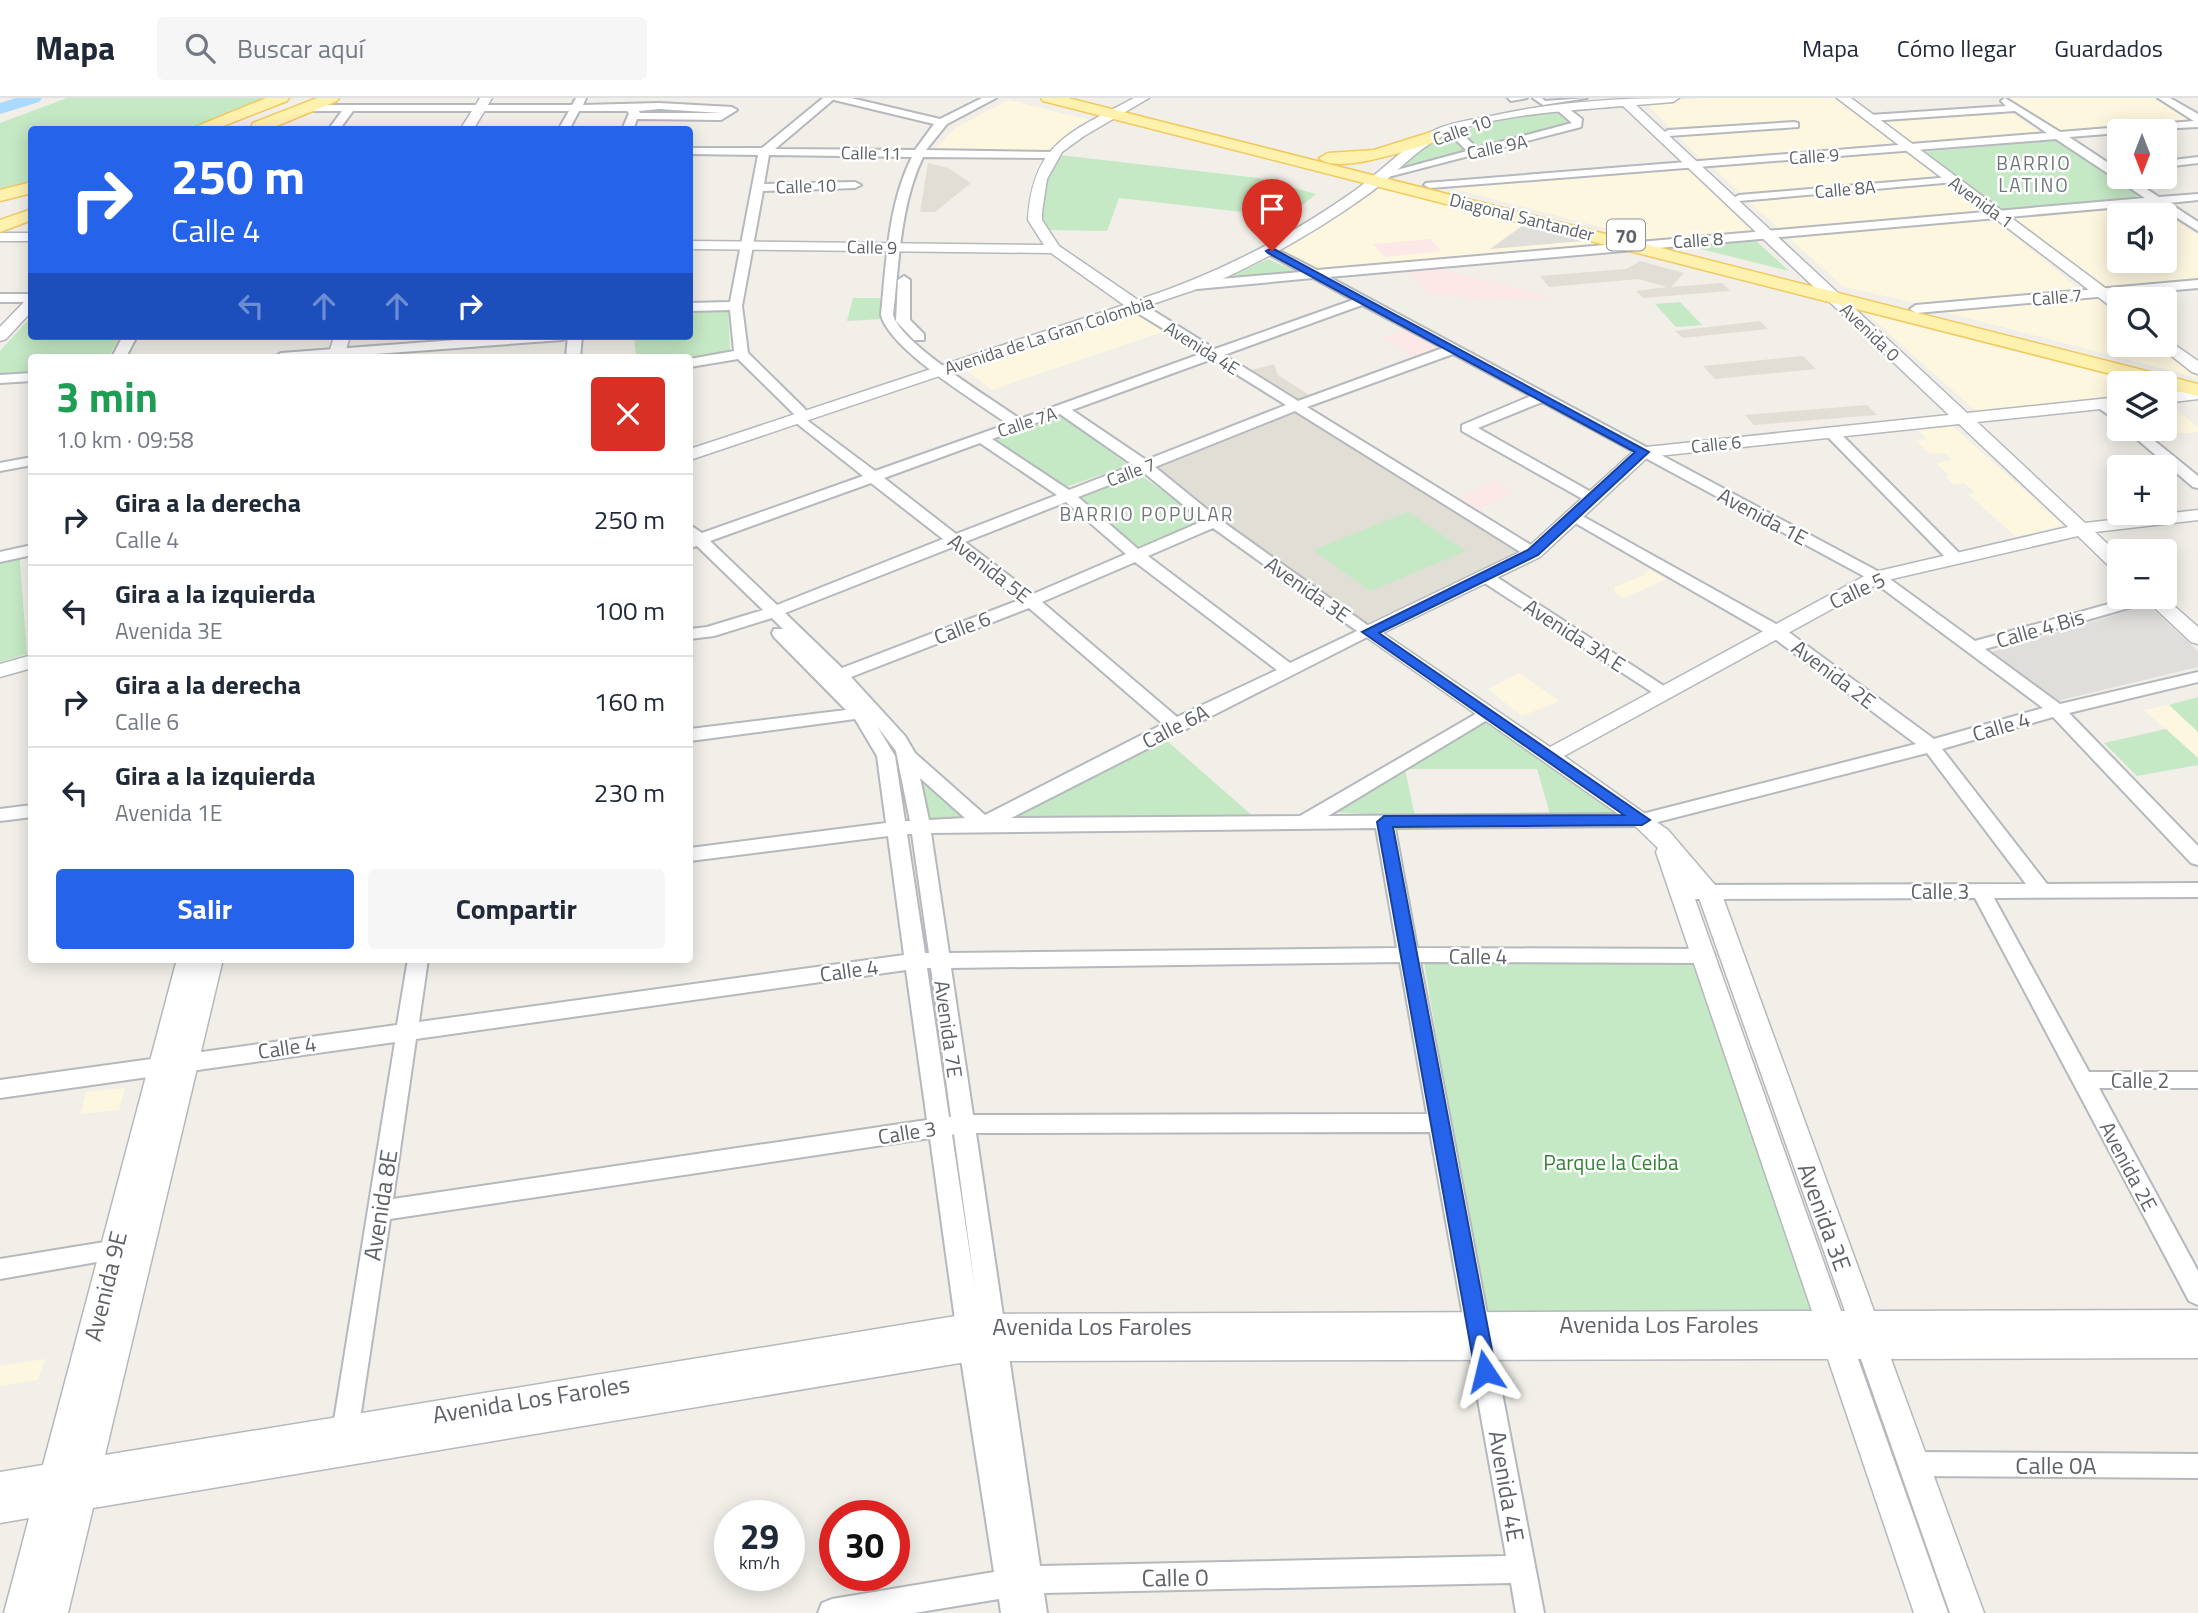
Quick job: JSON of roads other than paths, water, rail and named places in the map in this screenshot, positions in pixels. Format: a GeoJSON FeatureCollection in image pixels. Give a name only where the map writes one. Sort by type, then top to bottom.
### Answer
{"type":"FeatureCollection","features":[{"type":"Feature","properties":{"kind":"main road"},"geometry":{"type":"LineString","coordinates":[[207,126],[281,98]]}},
{"type":"Feature","properties":{"kind":"main road"},"geometry":{"type":"LineString","coordinates":[[1033,98],[1117,113]]}},
{"type":"Feature","properties":{"kind":"main road","name":"Diagonal Santander"},"geometry":{"type":"LineString","coordinates":[[1049,98],[1260,142],[1630,245],[1916,309],[2198,380]]}},
{"type":"Feature","properties":{"kind":"main road","name":"Diagonal Santander"},"geometry":{"type":"LineString","coordinates":[[1089,98],[1117,113],[1226,128],[1260,142]]}},
{"type":"Feature","properties":{"kind":"main road"},"geometry":{"type":"LineString","coordinates":[[259,126],[299,103],[326,100]]}},
{"type":"Feature","properties":{"kind":"main road"},"geometry":{"type":"LineString","coordinates":[[1260,142],[1313,157],[1358,158],[1392,152],[1431,137]]}},
{"type":"Feature","properties":{"kind":"main road","name":"Diagonal Santander"},"geometry":{"type":"LineString","coordinates":[[1311,144],[1358,158],[1379,176],[1430,185],[1657,243],[2198,392]]}},
{"type":"Feature","properties":{"kind":"main road"},"geometry":{"type":"LineString","coordinates":[[0,196],[28,188]]}},
{"type":"Feature","properties":{"kind":"main road"},"geometry":{"type":"LineString","coordinates":[[0,226],[28,216]]}},
{"type":"Feature","properties":{"kind":"street"},"geometry":{"type":"LineString","coordinates":[[693,363],[741,355],[736,306],[764,152],[829,98]]}},
{"type":"Feature","properties":{"kind":"street"},"geometry":{"type":"LineString","coordinates":[[838,98],[942,122]]}},
{"type":"Feature","properties":{"kind":"street"},"geometry":{"type":"LineString","coordinates":[[991,98],[942,122],[921,153],[887,315],[890,326],[1025,422]]}},
{"type":"Feature","properties":{"kind":"street"},"geometry":{"type":"LineString","coordinates":[[919,191],[921,153],[945,128],[1003,98]]}},
{"type":"Feature","properties":{"kind":"street"},"geometry":{"type":"LineString","coordinates":[[1052,155],[1143,98]]}},
{"type":"Feature","properties":{"kind":"street"},"geometry":{"type":"LineString","coordinates":[[1511,99],[1523,98]]}},
{"type":"Feature","properties":{"kind":"street"},"geometry":{"type":"LineString","coordinates":[[1537,98],[1543,103],[1583,98]]}},
{"type":"Feature","properties":{"kind":"street","name":"Calle 10"},"geometry":{"type":"LineString","coordinates":[[1379,176],[1431,137],[1451,129],[1514,114],[1559,107],[1673,98]]}},
{"type":"Feature","properties":{"kind":"street","name":"Avenida 1"},"geometry":{"type":"LineString","coordinates":[[1843,98],[2107,297]]}},
{"type":"Feature","properties":{"kind":"street"},"geometry":{"type":"LineString","coordinates":[[2002,98],[2057,136],[2107,166]]}},
{"type":"Feature","properties":{"kind":"street"},"geometry":{"type":"LineString","coordinates":[[2163,98],[2198,122]]}},
{"type":"Feature","properties":{"kind":"street","name":"Avenida 0"},"geometry":{"type":"LineString","coordinates":[[1629,100],[1668,133],[1696,164],[1738,198],[1773,234]]}},
{"type":"Feature","properties":{"kind":"street","name":"Avenida 0"},"geometry":{"type":"LineString","coordinates":[[1629,100],[2090,528],[2107,550]]}},
{"type":"Feature","properties":{"kind":"street"},"geometry":{"type":"LineString","coordinates":[[299,103],[350,108],[477,103],[578,103],[632,111],[722,117],[732,110],[659,106],[632,111]]}},
{"type":"Feature","properties":{"kind":"street"},"geometry":{"type":"LineString","coordinates":[[458,126],[477,103]]}},
{"type":"Feature","properties":{"kind":"street"},"geometry":{"type":"LineString","coordinates":[[468,126],[477,103]]}},
{"type":"Feature","properties":{"kind":"street"},"geometry":{"type":"LineString","coordinates":[[565,126],[578,103]]}},
{"type":"Feature","properties":{"kind":"street","name":"Calle 9A"},"geometry":{"type":"LineString","coordinates":[[1379,176],[1529,141],[1577,125],[1578,121],[1559,107]]}},
{"type":"Feature","properties":{"kind":"street"},"geometry":{"type":"LineString","coordinates":[[336,126],[350,108]]}},
{"type":"Feature","properties":{"kind":"street"},"geometry":{"type":"LineString","coordinates":[[1870,118],[2016,108]]}},
{"type":"Feature","properties":{"kind":"street"},"geometry":{"type":"LineString","coordinates":[[628,126],[632,111]]}},
{"type":"Feature","properties":{"kind":"street","name":"Calle 9"},"geometry":{"type":"LineString","coordinates":[[1430,185],[1908,149],[2198,122]]}},
{"type":"Feature","properties":{"kind":"street"},"geometry":{"type":"LineString","coordinates":[[1668,133],[1794,124]]}},
{"type":"Feature","properties":{"kind":"street"},"geometry":{"type":"LineString","coordinates":[[1451,129],[1475,152]]}},
{"type":"Feature","properties":{"kind":"street","name":"Calle 11"},"geometry":{"type":"LineString","coordinates":[[693,151],[1052,155]]}},
{"type":"Feature","properties":{"kind":"street","name":"Avenida 4E"},"geometry":{"type":"LineString","coordinates":[[1052,155],[1040,179],[1035,220],[1052,246],[1130,303],[1533,553]]}},
{"type":"Feature","properties":{"kind":"street"},"geometry":{"type":"LineString","coordinates":[[2177,163],[2198,160]]}},
{"type":"Feature","properties":{"kind":"street","name":"Avenida de La Gran Colombia"},"geometry":{"type":"LineString","coordinates":[[1130,303],[1197,285],[1272,251],[1379,176]]}},
{"type":"Feature","properties":{"kind":"street","name":"Avenida de La Gran Colombia"},"geometry":{"type":"LineString","coordinates":[[693,454],[1195,278],[1254,251],[1379,176]]}},
{"type":"Feature","properties":{"kind":"street","name":"Calle 8A"},"geometry":{"type":"LineString","coordinates":[[1738,198],[1951,180]]}},
{"type":"Feature","properties":{"kind":"street","name":"Calle 10"},"geometry":{"type":"LineString","coordinates":[[758,188],[855,185]]}},
{"type":"Feature","properties":{"kind":"street"},"geometry":{"type":"LineString","coordinates":[[2141,189],[2198,227]]}},
{"type":"Feature","properties":{"kind":"street","name":"Calle 8"},"geometry":{"type":"LineString","coordinates":[[1197,285],[2198,197]]}},
{"type":"Feature","properties":{"kind":"street"},"geometry":{"type":"LineString","coordinates":[[0,232],[28,232]]}},
{"type":"Feature","properties":{"kind":"street"},"geometry":{"type":"LineString","coordinates":[[0,237],[28,237]]}},
{"type":"Feature","properties":{"kind":"street","name":"Calle 9"},"geometry":{"type":"LineString","coordinates":[[693,239],[746,243]]}},
{"type":"Feature","properties":{"kind":"street","name":"Calle 9"},"geometry":{"type":"LineString","coordinates":[[693,245],[904,242],[1052,246]]}},
{"type":"Feature","properties":{"kind":"street","name":"Avenida 1E"},"geometry":{"type":"LineString","coordinates":[[1272,251],[1877,577],[2057,710],[2198,858]]}},
{"type":"Feature","properties":{"kind":"street","name":"Calle 7"},"geometry":{"type":"LineString","coordinates":[[1916,309],[2198,285]]}},
{"type":"Feature","properties":{"kind":"street"},"geometry":{"type":"LineString","coordinates":[[0,298],[28,300]]}},
{"type":"Feature","properties":{"kind":"street","name":"Calle 7A"},"geometry":{"type":"LineString","coordinates":[[693,539],[1063,410],[1364,300]]}},
{"type":"Feature","properties":{"kind":"street"},"geometry":{"type":"LineString","coordinates":[[0,336],[28,304]]}},
{"type":"Feature","properties":{"kind":"street"},"geometry":{"type":"LineString","coordinates":[[693,307],[736,306]]}},
{"type":"Feature","properties":{"kind":"street"},"geometry":{"type":"LineString","coordinates":[[0,346],[28,316]]}},
{"type":"Feature","properties":{"kind":"street"},"geometry":{"type":"LineString","coordinates":[[314,354],[505,340]]}},
{"type":"Feature","properties":{"kind":"street","name":"Calle 7"},"geometry":{"type":"LineString","coordinates":[[693,634],[708,632],[769,613],[1296,406],[1454,349]]}},
{"type":"Feature","properties":{"kind":"street"},"geometry":{"type":"LineString","coordinates":[[2177,352],[2198,369]]}},
{"type":"Feature","properties":{"kind":"street","name":"Avenida 5E"},"geometry":{"type":"LineString","coordinates":[[741,355],[799,415],[1031,601],[1175,724]]}},
{"type":"Feature","properties":{"kind":"street"},"geometry":{"type":"LineString","coordinates":[[0,379],[28,377]]}},
{"type":"Feature","properties":{"kind":"street"},"geometry":{"type":"LineString","coordinates":[[2177,396],[2198,392]]}},
{"type":"Feature","properties":{"kind":"street"},"geometry":{"type":"LineString","coordinates":[[1544,396],[1467,428],[1593,499]]}},
{"type":"Feature","properties":{"kind":"street","name":"Calle 6"},"geometry":{"type":"LineString","coordinates":[[1643,452],[2107,403]]}},
{"type":"Feature","properties":{"kind":"street","name":"Avenida 3E"},"geometry":{"type":"LineString","coordinates":[[1063,410],[1146,467],[1214,522],[1660,835],[1696,891],[1867,1334],[1967,1613]]}},
{"type":"Feature","properties":{"kind":"street","name":"Avenida de La Gran Colombia"},"geometry":{"type":"LineString","coordinates":[[693,446],[799,415]]}},
{"type":"Feature","properties":{"kind":"street"},"geometry":{"type":"LineString","coordinates":[[1831,432],[1956,559]]}},
{"type":"Feature","properties":{"kind":"street"},"geometry":{"type":"LineString","coordinates":[[980,437],[1068,496],[1136,555],[1288,670]]}},
{"type":"Feature","properties":{"kind":"street"},"geometry":{"type":"LineString","coordinates":[[2146,441],[2198,484]]}},
{"type":"Feature","properties":{"kind":"street"},"geometry":{"type":"LineString","coordinates":[[1369,632],[1533,553],[1643,452]]}},
{"type":"Feature","properties":{"kind":"street"},"geometry":{"type":"LineString","coordinates":[[0,467],[28,462]]}},
{"type":"Feature","properties":{"kind":"street"},"geometry":{"type":"LineString","coordinates":[[0,476],[28,471]]}},
{"type":"Feature","properties":{"kind":"street","name":"Calle 5"},"geometry":{"type":"LineString","coordinates":[[1549,756],[1877,577],[2090,528],[2198,515]]}},
{"type":"Feature","properties":{"kind":"street","name":"Avenida 2E"},"geometry":{"type":"LineString","coordinates":[[1575,517],[1777,632],[1930,746],[2042,891]]}},
{"type":"Feature","properties":{"kind":"street","name":"Calle 6"},"geometry":{"type":"LineString","coordinates":[[833,678],[1031,601],[1214,522]]}},
{"type":"Feature","properties":{"kind":"street","name":"Avenida 0"},"geometry":{"type":"LineString","coordinates":[[2090,528],[2107,539]]}},
{"type":"Feature","properties":{"kind":"street","name":"Avenida 7E"},"geometry":{"type":"LineString","coordinates":[[693,540],[867,713],[896,754],[921,827],[963,1124],[981,1337]]}},
{"type":"Feature","properties":{"kind":"street"},"geometry":{"type":"LineString","coordinates":[[0,557],[28,551]]}},
{"type":"Feature","properties":{"kind":"street","name":"Avenida 3A E"},"geometry":{"type":"LineString","coordinates":[[1486,577],[1664,692]]}},
{"type":"Feature","properties":{"kind":"street"},"geometry":{"type":"LineString","coordinates":[[2177,597],[2198,616]]}},
{"type":"Feature","properties":{"kind":"street","name":"Calle 4 Bis"},"geometry":{"type":"LineString","coordinates":[[1970,648],[2109,609]]}},
{"type":"Feature","properties":{"kind":"street"},"geometry":{"type":"LineString","coordinates":[[2165,609],[2198,638]]}},
{"type":"Feature","properties":{"kind":"street","name":"Calle 6A"},"geometry":{"type":"LineString","coordinates":[[983,824],[1175,724],[1369,632]]}},
{"type":"Feature","properties":{"kind":"street"},"geometry":{"type":"LineString","coordinates":[[0,671],[28,662]]}},
{"type":"Feature","properties":{"kind":"street"},"geometry":{"type":"LineString","coordinates":[[0,680],[28,671]]}},
{"type":"Feature","properties":{"kind":"street","name":"Calle 4"},"geometry":{"type":"LineString","coordinates":[[693,855],[897,828],[983,824],[1642,820],[1930,746],[2057,710],[2198,677]]}},
{"type":"Feature","properties":{"kind":"street"},"geometry":{"type":"LineString","coordinates":[[693,735],[867,713]]}},
{"type":"Feature","properties":{"kind":"street"},"geometry":{"type":"LineString","coordinates":[[1306,821],[1486,713]]}},
{"type":"Feature","properties":{"kind":"street"},"geometry":{"type":"LineString","coordinates":[[896,754],[983,824]]}},
{"type":"Feature","properties":{"kind":"street","name":"Avenida 7E"},"geometry":{"type":"LineString","coordinates":[[896,754],[897,828],[939,1127],[981,1337],[1019,1581],[1033,1613]]}},
{"type":"Feature","properties":{"kind":"street"},"geometry":{"type":"LineString","coordinates":[[0,815],[28,812]]}},
{"type":"Feature","properties":{"kind":"street","name":"Avenida 4E"},"geometry":{"type":"LineString","coordinates":[[1384,822],[1530,1613]]}},
{"type":"Feature","properties":{"kind":"street","name":"Calle 3"},"geometry":{"type":"LineString","coordinates":[[1696,891],[2198,890]]}},
{"type":"Feature","properties":{"kind":"street","name":"Avenida 3E"},"geometry":{"type":"LineString","coordinates":[[1696,891],[1705,957],[1931,1613]]}},
{"type":"Feature","properties":{"kind":"street","name":"Avenida 2E"},"geometry":{"type":"LineString","coordinates":[[1981,891],[2198,1294]]}},
{"type":"Feature","properties":{"kind":"street","name":"Calle 4"},"geometry":{"type":"LineString","coordinates":[[0,1088],[915,961],[1409,955],[1705,957]]}},
{"type":"Feature","properties":{"kind":"street","name":"Avenida 9E"},"geometry":{"type":"LineString","coordinates":[[21,1613],[68,1486],[174,1063],[189,963]]}},
{"type":"Feature","properties":{"kind":"street","name":"Avenida 9E"},"geometry":{"type":"LineString","coordinates":[[174,1063],[210,963]]}},
{"type":"Feature","properties":{"kind":"street","name":"Avenida 8E"},"geometry":{"type":"LineString","coordinates":[[344,1441],[417,963]]}},
{"type":"Feature","properties":{"kind":"street","name":"Calle 2"},"geometry":{"type":"LineString","coordinates":[[2083,1080],[2198,1080]]}},
{"type":"Feature","properties":{"kind":"street","name":"Calle 3"},"geometry":{"type":"LineString","coordinates":[[379,1211],[963,1124],[1440,1123]]}},
{"type":"Feature","properties":{"kind":"street"},"geometry":{"type":"LineString","coordinates":[[0,1269],[128,1249]]}},
{"type":"Feature","properties":{"kind":"street","name":"Avenida Los Faroles"},"geometry":{"type":"LineString","coordinates":[[0,1487],[68,1486],[981,1337],[1867,1334],[2198,1324]]}},
{"type":"Feature","properties":{"kind":"street","name":"Avenida Los Faroles"},"geometry":{"type":"LineString","coordinates":[[1867,1334],[2198,1345]]}},
{"type":"Feature","properties":{"kind":"street","name":"Calle 0A"},"geometry":{"type":"LineString","coordinates":[[1914,1464],[2198,1466]]}},
{"type":"Feature","properties":{"kind":"street","name":"Avenida Los Faroles"},"geometry":{"type":"LineString","coordinates":[[0,1508],[68,1486]]}},
{"type":"Feature","properties":{"kind":"street","name":"Avenida 9E"},"geometry":{"type":"LineString","coordinates":[[51,1613],[68,1486]]}},
{"type":"Feature","properties":{"kind":"street","name":"Calle 0"},"geometry":{"type":"LineString","coordinates":[[832,1613],[1019,1581],[1522,1569]]}},
{"type":"Feature","properties":{"kind":"street","name":"Avenida 7E"},"geometry":{"type":"LineString","coordinates":[[1015,1613],[1019,1581]]}},
{"type":"Feature","properties":{"kind":"waterway"},"geometry":{"type":"LineString","coordinates":[[0,109],[33,98]]}},
{"type":"Feature","properties":{"kind":"district","name":"BARRIO LATINO"},"geometry":{"type":"Point","coordinates":[2034,173]}},
{"type":"Feature","properties":{"kind":"district","name":"BARRIO POPULAR"},"geometry":{"type":"Point","coordinates":[1147,513]}},
{"type":"Feature","properties":{"kind":"park label","name":"Parque la Ceiba"},"geometry":{"type":"Point","coordinates":[1611,1162]}}]}
